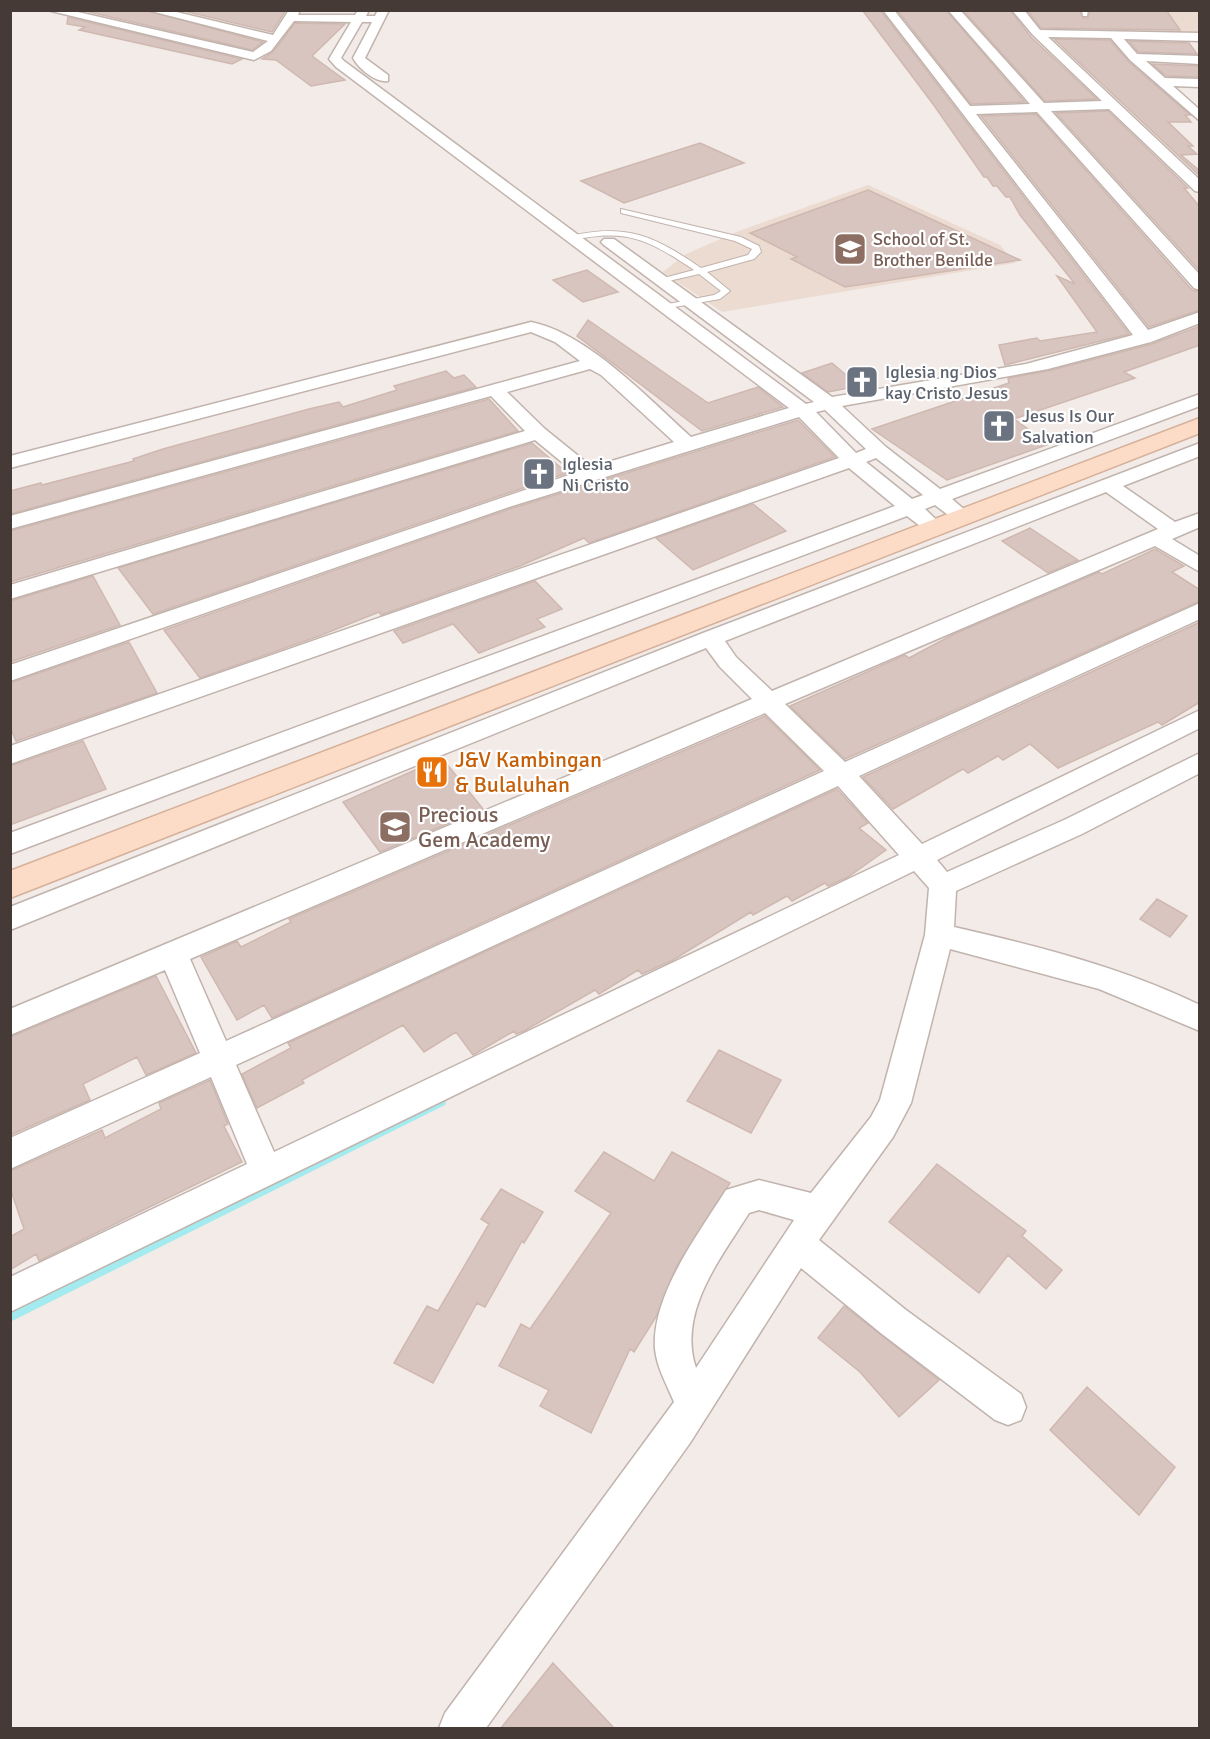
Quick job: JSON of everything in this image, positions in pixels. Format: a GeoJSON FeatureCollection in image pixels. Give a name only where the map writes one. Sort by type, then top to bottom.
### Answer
{"type":"FeatureCollection","features":[{"type":"Feature","properties":{"kind":"street"},"geometry":{"type":"LineString","coordinates":[[52,10],[254,56],[275,39],[293,14]]}},
{"type":"Feature","properties":{"kind":"street"},"geometry":{"type":"LineString","coordinates":[[152,10],[275,39]]}},
{"type":"Feature","properties":{"kind":"street"},"geometry":{"type":"LineString","coordinates":[[275,10],[293,14],[381,15],[359,58],[362,63],[450,124],[533,186]]}},
{"type":"Feature","properties":{"kind":"street"},"geometry":{"type":"LineString","coordinates":[[888,10],[969,110],[1145,338]]}},
{"type":"Feature","properties":{"kind":"street"},"geometry":{"type":"LineString","coordinates":[[953,10],[1200,285]]}},
{"type":"Feature","properties":{"kind":"street"},"geometry":{"type":"LineString","coordinates":[[1017,10],[1037,33],[1200,188]]}},
{"type":"Feature","properties":{"kind":"street"},"geometry":{"type":"LineString","coordinates":[[361,15],[335,59],[803,410],[854,462],[935,528]]}},
{"type":"Feature","properties":{"kind":"street"},"geometry":{"type":"LineString","coordinates":[[1037,33],[1200,37]]}},
{"type":"Feature","properties":{"kind":"street"},"geometry":{"type":"LineString","coordinates":[[1114,35],[1134,57],[1194,107],[1200,117]]}},
{"type":"Feature","properties":{"kind":"street"},"geometry":{"type":"LineString","coordinates":[[1134,57],[1200,60]]}},
{"type":"Feature","properties":{"kind":"street"},"geometry":{"type":"LineString","coordinates":[[1162,82],[1200,83]]}},
{"type":"Feature","properties":{"kind":"street"},"geometry":{"type":"LineString","coordinates":[[969,110],[1112,105]]}},
{"type":"Feature","properties":{"kind":"street"},"geometry":{"type":"LineString","coordinates":[[430,129],[450,124]]}},
{"type":"Feature","properties":{"kind":"street"},"geometry":{"type":"LineString","coordinates":[[579,220],[830,405],[879,451],[963,517]]}},
{"type":"Feature","properties":{"kind":"street"},"geometry":{"type":"LineString","coordinates":[[10,673],[590,475],[688,444],[803,410],[908,388],[1029,368],[1145,338],[1200,317]]}},
{"type":"Feature","properties":{"kind":"street"},"geometry":{"type":"LineString","coordinates":[[10,462],[516,329],[531,327],[548,330],[564,339],[591,363],[608,370],[688,444]]}},
{"type":"Feature","properties":{"kind":"street"},"geometry":{"type":"LineString","coordinates":[[10,523],[493,388],[591,363]]}},
{"type":"Feature","properties":{"kind":"street"},"geometry":{"type":"LineString","coordinates":[[493,388],[538,433],[590,475]]}},
{"type":"Feature","properties":{"kind":"street"},"geometry":{"type":"LineString","coordinates":[[10,844],[1200,399]]}},
{"type":"Feature","properties":{"kind":"street"},"geometry":{"type":"LineString","coordinates":[[10,885],[1200,425]]}},
{"type":"Feature","properties":{"kind":"street"},"geometry":{"type":"LineString","coordinates":[[10,592],[538,433]]}},
{"type":"Feature","properties":{"kind":"street"},"geometry":{"type":"LineString","coordinates":[[10,919],[711,638],[1200,449]]}},
{"type":"Feature","properties":{"kind":"street"},"geometry":{"type":"LineString","coordinates":[[10,755],[854,462],[879,451]]}},
{"type":"Feature","properties":{"kind":"street"},"geometry":{"type":"LineString","coordinates":[[1109,485],[1200,566]]}},
{"type":"Feature","properties":{"kind":"street"},"geometry":{"type":"LineString","coordinates":[[10,1023],[1200,519]]}},
{"type":"Feature","properties":{"kind":"street"},"geometry":{"type":"LineString","coordinates":[[10,1154],[1200,610]]}},
{"type":"Feature","properties":{"kind":"street"},"geometry":{"type":"LineString","coordinates":[[460,1728],[693,1405],[819,1210],[882,1127],[895,1102],[939,935],[943,885],[842,774],[728,662],[711,638]]}},
{"type":"Feature","properties":{"kind":"street"},"geometry":{"type":"LineString","coordinates":[[10,1294],[916,858],[1200,718]]}},
{"type":"Feature","properties":{"kind":"street"},"geometry":{"type":"LineString","coordinates":[[943,885],[999,862],[1114,807],[1200,762]]}},
{"type":"Feature","properties":{"kind":"street"},"geometry":{"type":"LineString","coordinates":[[939,935],[1061,964],[1128,987],[1200,1019]]}},
{"type":"Feature","properties":{"kind":"street"},"geometry":{"type":"LineString","coordinates":[[173,954],[267,1172]]}},
{"type":"Feature","properties":{"kind":"street"},"geometry":{"type":"LineString","coordinates":[[693,1405],[673,1349],[674,1326],[698,1268],[738,1201],[759,1195],[819,1210]]}},
{"type":"Feature","properties":{"kind":"street"},"geometry":{"type":"LineString","coordinates":[[798,1244],[894,1322],[1008,1407]]}},
{"type":"Feature","properties":{"kind":"lane"},"geometry":{"type":"LineString","coordinates":[[624,212],[738,239],[756,248],[757,252],[751,257],[663,281]]}},
{"type":"Feature","properties":{"kind":"lane"},"geometry":{"type":"LineString","coordinates":[[573,238],[617,231],[649,242],[700,271],[726,291],[724,295],[666,307]]}},
{"type":"Feature","properties":{"kind":"shaded area"},"geometry":{"type":"Polygon","coordinates":[[[1023,11],[1199,11],[1199,36],[1040,32],[1023,11]]]}},
{"type":"Feature","properties":{"kind":"shaded area","name":"School of St. Brother Benilde"},"geometry":{"type":"Polygon","coordinates":[[[868,185],[1000,245],[1015,263],[722,312],[663,272],[686,254],[739,231],[868,185]]]}},
{"type":"Feature","properties":{"kind":"building"},"geometry":{"type":"Polygon","coordinates":[[[81,10],[145,10],[263,42],[252,50],[81,10]]]}},
{"type":"Feature","properties":{"kind":"building"},"geometry":{"type":"Polygon","coordinates":[[[180,10],[286,10],[272,32],[180,10]]]}},
{"type":"Feature","properties":{"kind":"building"},"geometry":{"type":"Polygon","coordinates":[[[897,10],[946,10],[1025,102],[971,104],[897,10]]]}},
{"type":"Feature","properties":{"kind":"building"},"geometry":{"type":"Polygon","coordinates":[[[963,10],[1010,10],[1031,37],[1097,99],[1045,101],[963,10]]]}},
{"type":"Feature","properties":{"kind":"building"},"geometry":{"type":"Polygon","coordinates":[[[1027,10],[1080,10],[1083,18],[1088,18],[1090,10],[1166,10],[1180,30],[1041,28],[1027,10]]]}},
{"type":"Feature","properties":{"kind":"building"},"geometry":{"type":"Polygon","coordinates":[[[863,11],[881,11],[1129,334],[1005,365],[999,345],[1037,338],[1040,341],[1097,332],[1057,276],[1075,284],[1020,215],[1010,197],[1006,197],[997,186],[993,186],[987,177],[984,177],[863,11]]]}},
{"type":"Feature","properties":{"kind":"building"},"geometry":{"type":"Polygon","coordinates":[[[68,17],[242,59],[232,64],[79,30],[85,27],[67,24],[68,17]]]}},
{"type":"Feature","properties":{"kind":"building"},"geometry":{"type":"Polygon","coordinates":[[[295,23],[345,24],[312,56],[345,80],[311,86],[276,60],[262,59],[273,52],[295,23]]]}},
{"type":"Feature","properties":{"kind":"building"},"geometry":{"type":"Polygon","coordinates":[[[1054,39],[1110,40],[1129,62],[1190,115],[1185,115],[1191,122],[1168,122],[1193,146],[1188,146],[1197,154],[1181,155],[1200,171],[1200,176],[1054,39]]]}},
{"type":"Feature","properties":{"kind":"building"},"geometry":{"type":"Polygon","coordinates":[[[1129,41],[1189,43],[1197,54],[1138,52],[1129,41]]]}},
{"type":"Feature","properties":{"kind":"building"},"geometry":{"type":"Polygon","coordinates":[[[1152,64],[1200,66],[1200,77],[1166,76],[1152,64]]]}},
{"type":"Feature","properties":{"kind":"building"},"geometry":{"type":"Polygon","coordinates":[[[1108,111],[1188,188],[1184,188],[1200,207],[1200,271],[1056,113],[1108,111]]]}},
{"type":"Feature","properties":{"kind":"building"},"geometry":{"type":"Polygon","coordinates":[[[1036,114],[1192,290],[1200,292],[1200,310],[1149,327],[981,116],[1036,114]]]}},
{"type":"Feature","properties":{"kind":"building"},"geometry":{"type":"Polygon","coordinates":[[[700,143],[744,163],[624,203],[581,181],[700,143]]]}},
{"type":"Feature","properties":{"kind":"building"},"geometry":{"type":"Polygon","coordinates":[[[868,190],[1020,260],[845,287],[791,259],[797,257],[750,233],[868,190]]]}},
{"type":"Feature","properties":{"kind":"building"},"geometry":{"type":"Polygon","coordinates":[[[587,270],[618,292],[583,302],[553,280],[587,270]]]}},
{"type":"Feature","properties":{"kind":"building"},"geometry":{"type":"Polygon","coordinates":[[[588,320],[708,403],[758,387],[783,407],[702,431],[577,336],[588,320]]]}},
{"type":"Feature","properties":{"kind":"building"},"geometry":{"type":"Polygon","coordinates":[[[1200,326],[1200,345],[1124,372],[1135,378],[1014,419],[1049,444],[947,480],[872,429],[1009,383],[1008,378],[1048,371],[1152,344],[1200,326]]]}},
{"type":"Feature","properties":{"kind":"building"},"geometry":{"type":"Polygon","coordinates":[[[832,363],[859,386],[828,392],[802,373],[832,363]]]}},
{"type":"Feature","properties":{"kind":"building"},"geometry":{"type":"Polygon","coordinates":[[[446,371],[454,378],[464,375],[476,387],[10,514],[10,491],[134,461],[133,459],[163,449],[309,409],[339,402],[343,407],[397,390],[394,386],[446,371]]]}},
{"type":"Feature","properties":{"kind":"building"},"geometry":{"type":"Polygon","coordinates":[[[489,399],[518,431],[10,582],[10,531],[489,399]]]}},
{"type":"Feature","properties":{"kind":"building"},"geometry":{"type":"Polygon","coordinates":[[[798,420],[835,457],[589,543],[584,538],[520,566],[381,615],[379,612],[200,678],[164,630],[510,509],[798,420]]]}},
{"type":"Feature","properties":{"kind":"building"},"geometry":{"type":"Polygon","coordinates":[[[532,443],[567,473],[153,614],[118,568],[532,443]]]}},
{"type":"Feature","properties":{"kind":"building"},"geometry":{"type":"Polygon","coordinates":[[[753,504],[786,531],[693,570],[656,538],[753,504]]]}},
{"type":"Feature","properties":{"kind":"building"},"geometry":{"type":"Polygon","coordinates":[[[1030,528],[1078,560],[1048,573],[1002,541],[1030,528]]]}},
{"type":"Feature","properties":{"kind":"building"},"geometry":{"type":"Polygon","coordinates":[[[1155,549],[1184,566],[1172,572],[1200,590],[1200,601],[845,759],[790,706],[905,655],[909,658],[954,634],[1099,572],[1102,574],[1155,549]]]}},
{"type":"Feature","properties":{"kind":"building"},"geometry":{"type":"Polygon","coordinates":[[[93,576],[120,625],[10,662],[10,601],[93,576]]]}},
{"type":"Feature","properties":{"kind":"building"},"geometry":{"type":"Polygon","coordinates":[[[535,581],[562,609],[537,619],[545,627],[479,653],[453,624],[403,643],[394,631],[535,581]]]}},
{"type":"Feature","properties":{"kind":"building"},"geometry":{"type":"Polygon","coordinates":[[[1200,622],[1200,702],[1162,725],[1158,722],[1058,768],[1030,744],[1003,760],[998,756],[968,773],[963,769],[893,809],[863,777],[1200,622]]]}},
{"type":"Feature","properties":{"kind":"building"},"geometry":{"type":"Polygon","coordinates":[[[129,642],[157,693],[16,741],[10,727],[10,683],[129,642]]]}},
{"type":"Feature","properties":{"kind":"building"},"geometry":{"type":"Polygon","coordinates":[[[765,716],[820,770],[272,1018],[264,1005],[237,1020],[201,957],[237,941],[241,947],[291,922],[289,919],[765,716]]]}},
{"type":"Feature","properties":{"kind":"building"},"geometry":{"type":"Polygon","coordinates":[[[83,741],[106,789],[10,825],[10,766],[83,741]]]}},
{"type":"Feature","properties":{"kind":"building","name":"Precious Gem Academy"},"geometry":{"type":"Polygon","coordinates":[[[442,758],[483,809],[380,852],[343,802],[442,758]]]}},
{"type":"Feature","properties":{"kind":"building"},"geometry":{"type":"Polygon","coordinates":[[[837,789],[868,823],[859,828],[886,850],[848,877],[828,886],[825,883],[792,901],[787,896],[753,915],[751,912],[673,960],[642,974],[638,970],[599,994],[595,990],[524,1031],[516,1034],[514,1031],[473,1055],[456,1032],[424,1052],[403,1025],[302,1080],[304,1083],[257,1108],[242,1074],[291,1048],[288,1043],[837,789]]]}},
{"type":"Feature","properties":{"kind":"building"},"geometry":{"type":"Polygon","coordinates":[[[1157,899],[1187,916],[1170,937],[1140,919],[1157,899]]]}},
{"type":"Feature","properties":{"kind":"building"},"geometry":{"type":"Polygon","coordinates":[[[156,976],[196,1053],[146,1075],[137,1057],[83,1084],[90,1100],[10,1135],[10,1037],[156,976]]]}},
{"type":"Feature","properties":{"kind":"building"},"geometry":{"type":"Polygon","coordinates":[[[719,1050],[781,1080],[751,1133],[687,1101],[719,1050]]]}},
{"type":"Feature","properties":{"kind":"building"},"geometry":{"type":"Polygon","coordinates":[[[210,1080],[228,1124],[224,1126],[242,1162],[39,1261],[36,1254],[10,1270],[10,1237],[24,1229],[10,1188],[10,1171],[102,1130],[105,1138],[161,1109],[159,1103],[210,1080]]]}},
{"type":"Feature","properties":{"kind":"building"},"geometry":{"type":"Polygon","coordinates":[[[604,1152],[654,1181],[672,1152],[730,1183],[677,1265],[656,1317],[634,1352],[630,1349],[591,1433],[540,1406],[549,1390],[499,1366],[521,1324],[530,1329],[611,1213],[575,1191],[604,1152]]]}},
{"type":"Feature","properties":{"kind":"building"},"geometry":{"type":"Polygon","coordinates":[[[937,1164],[1026,1231],[1022,1236],[1062,1270],[1046,1289],[1008,1255],[979,1293],[889,1222],[937,1164]]]}},
{"type":"Feature","properties":{"kind":"building"},"geometry":{"type":"Polygon","coordinates":[[[501,1189],[543,1212],[524,1243],[522,1241],[485,1307],[477,1303],[433,1383],[394,1363],[427,1306],[438,1311],[489,1224],[481,1219],[501,1189]]]}},
{"type":"Feature","properties":{"kind":"building"},"geometry":{"type":"Polygon","coordinates":[[[844,1306],[939,1380],[899,1417],[860,1372],[818,1338],[844,1306]]]}},
{"type":"Feature","properties":{"kind":"building"},"geometry":{"type":"Polygon","coordinates":[[[1087,1387],[1175,1467],[1139,1515],[1050,1430],[1087,1387]]]}},
{"type":"Feature","properties":{"kind":"building"},"geometry":{"type":"Polygon","coordinates":[[[553,1663],[614,1728],[501,1728],[553,1663]]]}},
{"type":"Feature","properties":{"kind":"waterway"},"geometry":{"type":"LineString","coordinates":[[10,1316],[441,1102]]}},
{"type":"Feature","properties":{"kind":"place","name":"School of St. Brother Benilde"},"geometry":{"type":"Point","coordinates":[850,249]}},
{"type":"Feature","properties":{"kind":"place","name":"Iglesia ng Dios kay Cristo Jesus"},"geometry":{"type":"Point","coordinates":[862,382]}},
{"type":"Feature","properties":{"kind":"place","name":"Jesus Is Our Salvation"},"geometry":{"type":"Point","coordinates":[999,426]}},
{"type":"Feature","properties":{"kind":"place","name":"Iglesia Ni Cristo"},"geometry":{"type":"Point","coordinates":[539,474]}},
{"type":"Feature","properties":{"kind":"place","name":"J&V Kambingan & Bulaluhan"},"geometry":{"type":"Point","coordinates":[432,772]}},
{"type":"Feature","properties":{"kind":"place","name":"Precious Gem Academy"},"geometry":{"type":"Point","coordinates":[395,827]}}]}
